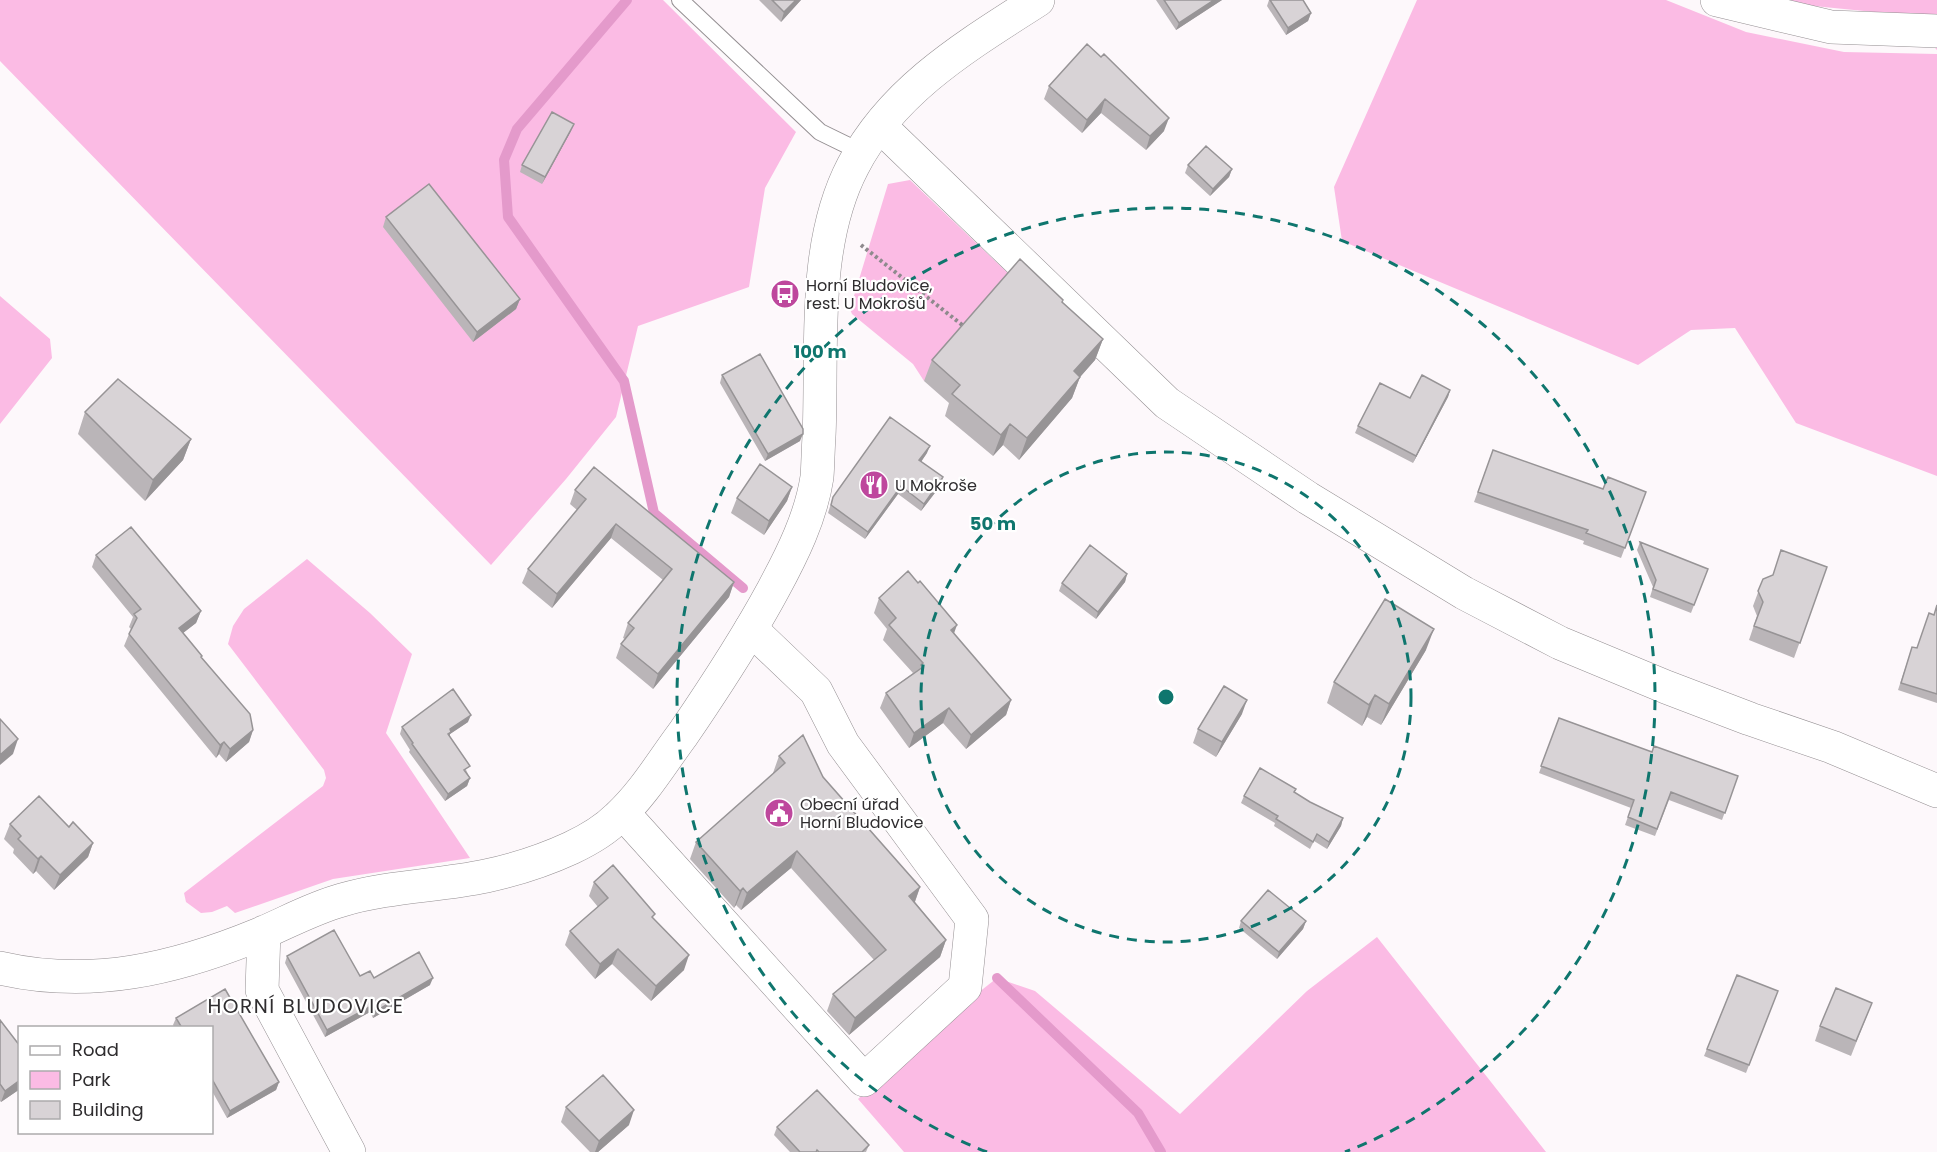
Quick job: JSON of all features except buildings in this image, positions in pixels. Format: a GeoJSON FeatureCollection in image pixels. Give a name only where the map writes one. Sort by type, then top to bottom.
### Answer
{"type":"FeatureCollection","features":[{"type":"Feature","properties":{"kind":"street"},"geometry":{"type":"LineString","coordinates":[[0,968],[51,977],[130,973],[183,963],[264,932],[303,913],[348,898],[486,876],[533,862],[570,848],[598,833],[623,813],[645,787],[724,676],[794,550],[802,531],[817,478],[824,275],[832,229],[846,180],[861,152],[880,126],[918,83],[939,66],[1038,0]]}},
{"type":"Feature","properties":{"kind":"street"},"geometry":{"type":"LineString","coordinates":[[1716,0],[1831,27],[1937,31]]}},
{"type":"Feature","properties":{"kind":"street"},"geometry":{"type":"LineString","coordinates":[[880,126],[1167,403],[1308,498],[1464,593],[1560,643],[1749,719],[1832,747],[1937,791]]}},
{"type":"Feature","properties":{"kind":"street"},"geometry":{"type":"LineString","coordinates":[[623,813],[864,1080],[965,987],[972,919],[843,744],[816,691],[751,629]]}},
{"type":"Feature","properties":{"kind":"street"},"geometry":{"type":"LineString","coordinates":[[264,932],[262,990],[349,1152]]}},
{"type":"Feature","properties":{"kind":"lane"},"geometry":{"type":"LineString","coordinates":[[680,0],[820,132],[861,152]]}},
{"type":"Feature","properties":{"kind":"path"},"geometry":{"type":"LineString","coordinates":[[832,229],[868,249],[968,329]]}},
{"type":"Feature","properties":{"kind":"green space"},"geometry":{"type":"Polygon","coordinates":[[[0,0],[663,0],[796,132],[765,188],[749,287],[638,326],[616,417],[566,479],[491,565],[0,61],[0,0]]]}},
{"type":"Feature","properties":{"kind":"green space"},"geometry":{"type":"Polygon","coordinates":[[[1417,0],[1666,0],[1746,32],[1844,52],[1937,54],[1937,476],[1796,423],[1735,328],[1691,330],[1638,365],[1342,241],[1334,187],[1417,0]]]}},
{"type":"Feature","properties":{"kind":"green space"},"geometry":{"type":"Polygon","coordinates":[[[1788,0],[1937,0],[1937,50],[1904,15],[1804,5],[1788,0]]]}},
{"type":"Feature","properties":{"kind":"green space"},"geometry":{"type":"Polygon","coordinates":[[[910,180],[1013,278],[924,381],[913,364],[852,314],[850,309],[888,184],[910,180]]]}},
{"type":"Feature","properties":{"kind":"green space"},"geometry":{"type":"Polygon","coordinates":[[[0,296],[50,339],[52,358],[0,424],[0,296]]]}},
{"type":"Feature","properties":{"kind":"green space"},"geometry":{"type":"Polygon","coordinates":[[[307,559],[370,613],[412,654],[386,733],[470,858],[333,879],[235,913],[227,906],[212,912],[201,913],[186,902],[184,893],[323,786],[326,778],[324,770],[228,644],[233,626],[244,609],[307,559]]]}},
{"type":"Feature","properties":{"kind":"green space"},"geometry":{"type":"Polygon","coordinates":[[[1377,937],[1546,1152],[904,1152],[858,1099],[997,978],[1035,991],[1180,1114],[1307,991],[1377,937]]]}},
{"type":"Feature","properties":{"kind":"waterway"},"geometry":{"type":"LineString","coordinates":[[627,0],[517,129],[504,160],[508,217],[624,381],[654,513],[743,588]]}},
{"type":"Feature","properties":{"kind":"waterway"},"geometry":{"type":"LineString","coordinates":[[997,978],[1138,1113],[1161,1152]]}},
{"type":"Feature","properties":{"kind":"place","name":"Horní Bludovice, rest. U Mokrošů"},"geometry":{"type":"Point","coordinates":[785,294]}},
{"type":"Feature","properties":{"kind":"place","name":"U Mokroše"},"geometry":{"type":"Point","coordinates":[874,485]}},
{"type":"Feature","properties":{"kind":"place","name":"Obecní úřad Horní Bludovice"},"geometry":{"type":"Point","coordinates":[779,813]}},
{"type":"Feature","properties":{"kind":"district","name":"HORNÍ BLUDOVICE"},"geometry":{"type":"Point","coordinates":[306,1006]}}]}
